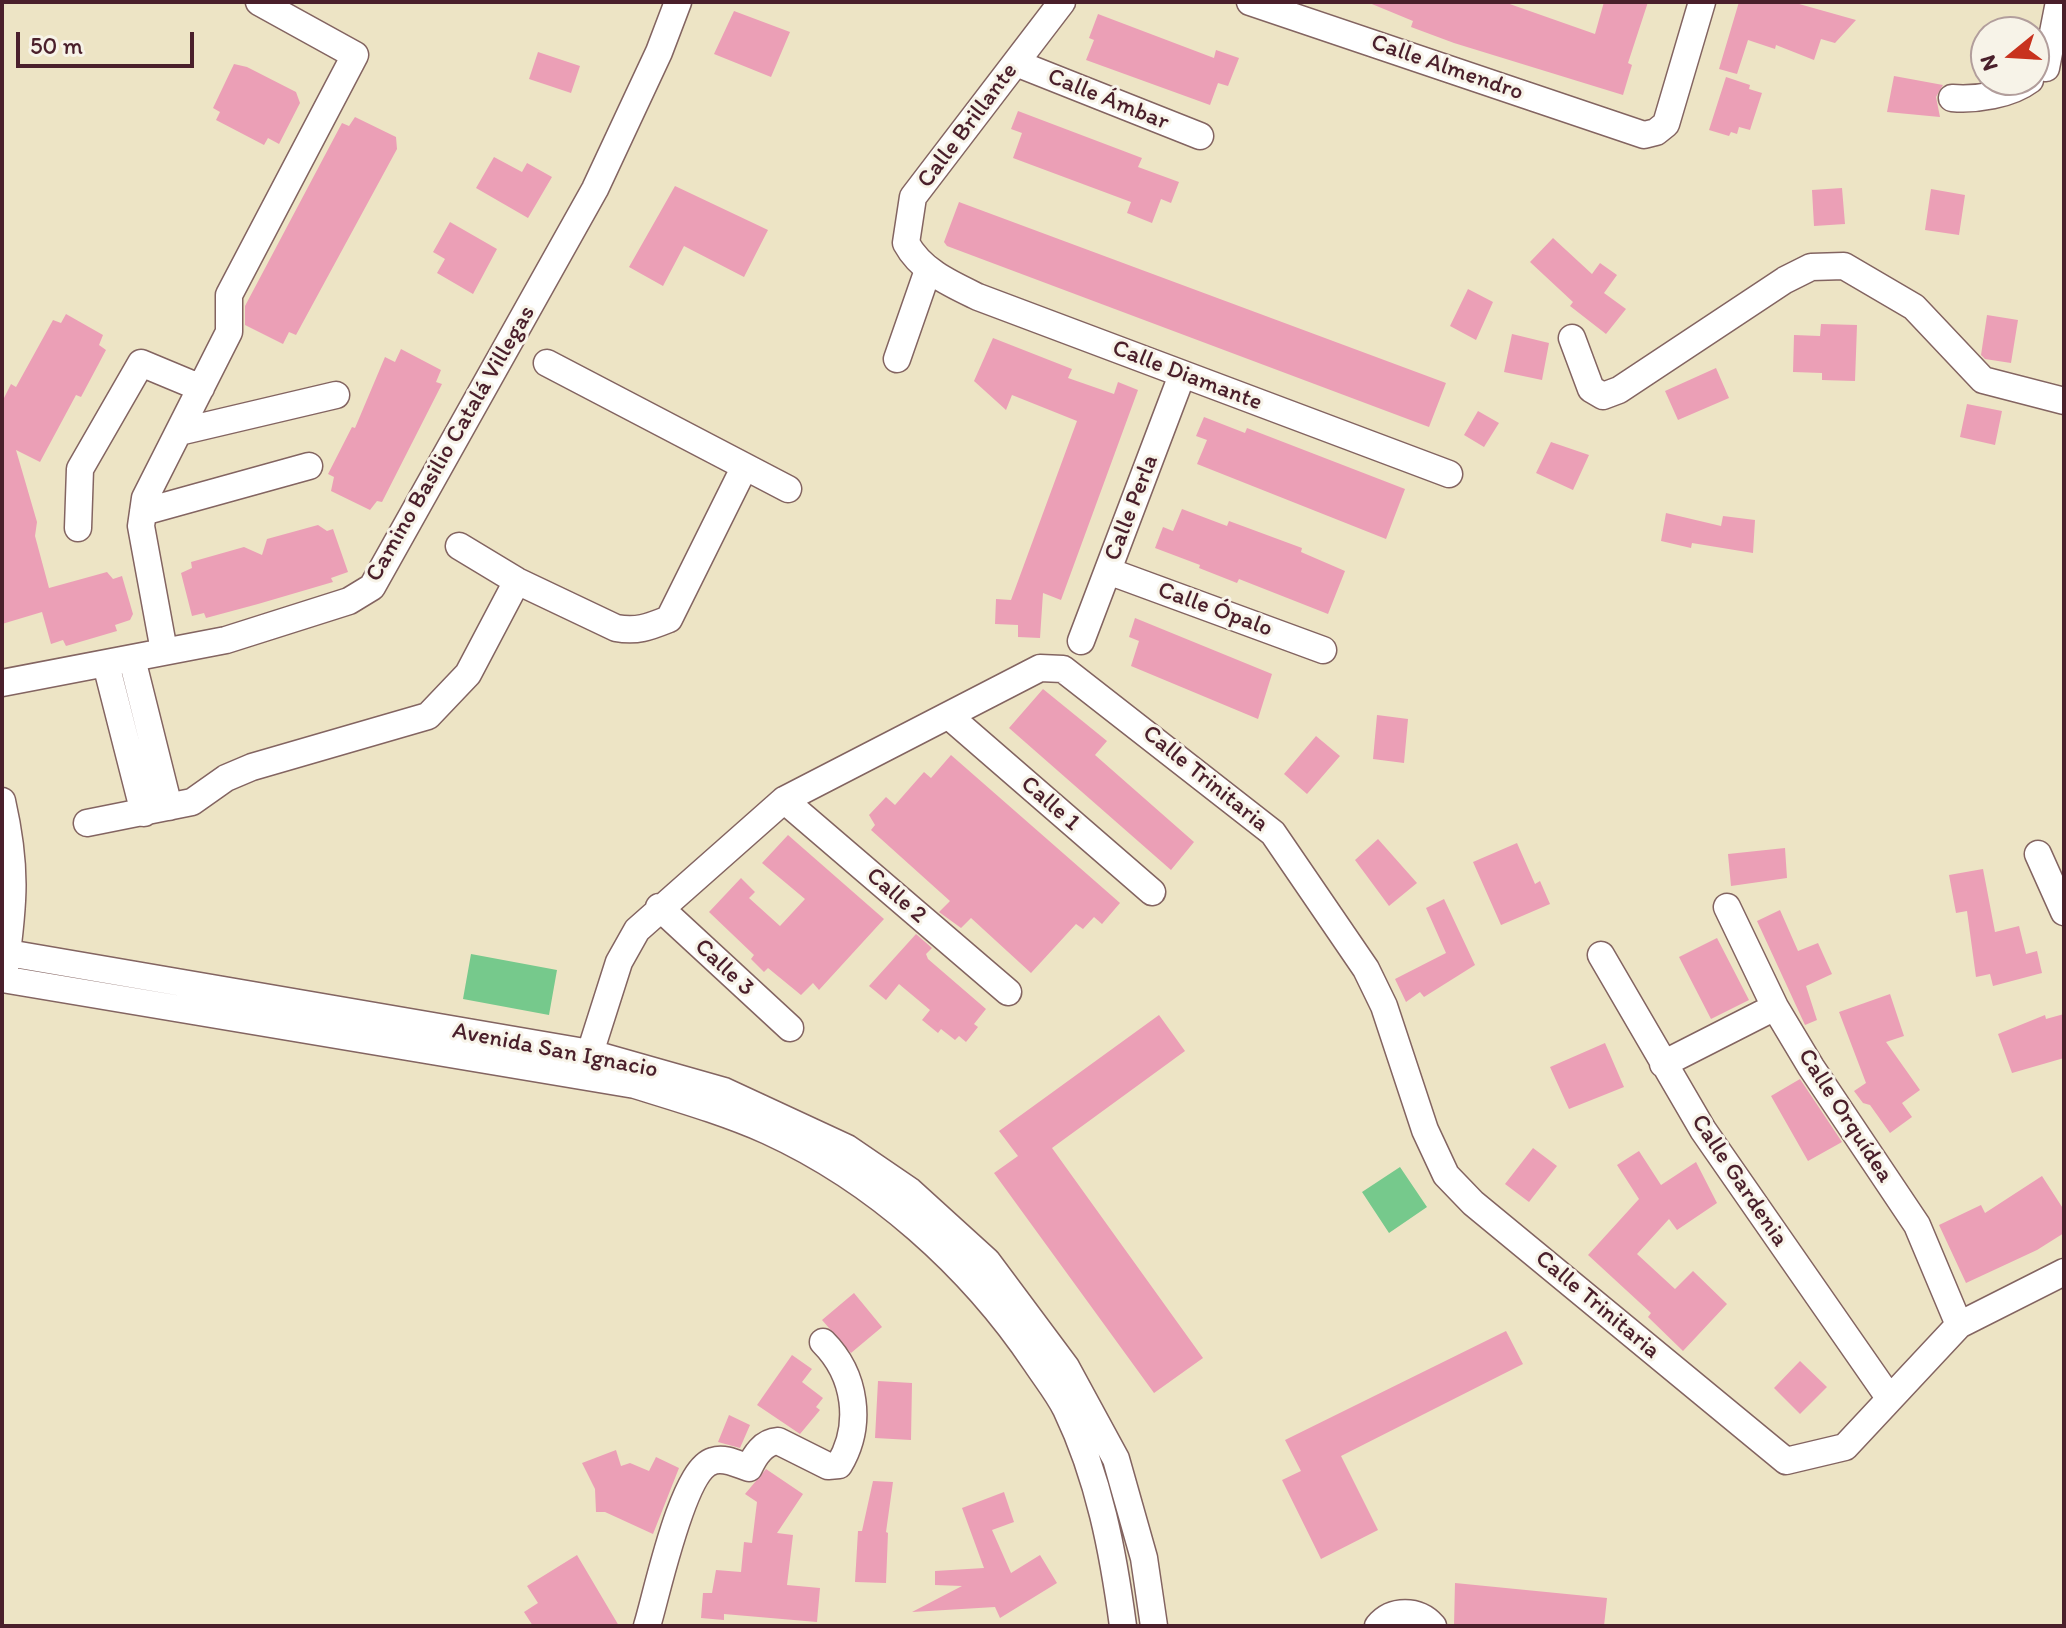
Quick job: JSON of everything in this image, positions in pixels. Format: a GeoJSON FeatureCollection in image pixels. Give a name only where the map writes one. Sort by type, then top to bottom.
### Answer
{"type":"FeatureCollection","features":[{"type":"Feature","properties":{"kind":"street"},"geometry":{"type":"LineString","coordinates":[[164,651],[146,565],[145,498],[229,332],[229,295],[355,55],[259,2]]}},
{"type":"Feature","properties":{"kind":"street","name":"Camino Basilio Catalá Villegas"},"geometry":{"type":"LineString","coordinates":[[2,683],[226,640],[349,601],[372,587],[595,189],[659,52],[678,2]]}},
{"type":"Feature","properties":{"kind":"street","name":"Calle Brillante"},"geometry":{"type":"LineString","coordinates":[[922,264],[906,243],[913,197],[1062,2]]}},
{"type":"Feature","properties":{"kind":"street","name":"Calle Almendro"},"geometry":{"type":"LineString","coordinates":[[1250,2],[1644,135],[1656,132],[1666,124],[1702,2]]}},
{"type":"Feature","properties":{"kind":"street"},"geometry":{"type":"LineString","coordinates":[[2050,42],[2059,2]]}},
{"type":"Feature","properties":{"kind":"street","name":"Calle Ámbar"},"geometry":{"type":"LineString","coordinates":[[1016,63],[1200,136]]}},
{"type":"Feature","properties":{"kind":"street"},"geometry":{"type":"LineString","coordinates":[[1952,98],[1982,96]]}},
{"type":"Feature","properties":{"kind":"street"},"geometry":{"type":"LineString","coordinates":[[897,359],[922,264]]}},
{"type":"Feature","properties":{"kind":"street","name":"Calle Diamante"},"geometry":{"type":"LineString","coordinates":[[922,264],[978,297],[1449,474]]}},
{"type":"Feature","properties":{"kind":"street"},"geometry":{"type":"LineString","coordinates":[[1572,338],[1591,389],[1603,396],[1619,390],[1785,280],[1811,267],[1844,266],[1914,307],[1983,380],[2064,401]]}},
{"type":"Feature","properties":{"kind":"street"},"geometry":{"type":"LineString","coordinates":[[78,528],[80,469],[141,363],[201,388]]}},
{"type":"Feature","properties":{"kind":"street"},"geometry":{"type":"LineString","coordinates":[[547,363],[788,489]]}},
{"type":"Feature","properties":{"kind":"street","name":"Calle Perla"},"geometry":{"type":"LineString","coordinates":[[1081,641],[1182,375]]}},
{"type":"Feature","properties":{"kind":"street"},"geometry":{"type":"LineString","coordinates":[[179,432],[336,395]]}},
{"type":"Feature","properties":{"kind":"street"},"geometry":{"type":"LineString","coordinates":[[143,512],[309,466]]}},
{"type":"Feature","properties":{"kind":"street"},"geometry":{"type":"LineString","coordinates":[[459,546],[517,581],[616,628],[633,632],[669,619],[744,468]]}},
{"type":"Feature","properties":{"kind":"street","name":"Calle Ópalo"},"geometry":{"type":"LineString","coordinates":[[1108,571],[1323,650]]}},
{"type":"Feature","properties":{"kind":"street"},"geometry":{"type":"LineString","coordinates":[[87,823],[192,802],[226,778],[252,767],[428,716],[468,674],[517,581]]}},
{"type":"Feature","properties":{"kind":"street"},"geometry":{"type":"LineString","coordinates":[[132,659],[157,810]]}},
{"type":"Feature","properties":{"kind":"street"},"geometry":{"type":"LineString","coordinates":[[106,664],[157,810]]}},
{"type":"Feature","properties":{"kind":"street","name":"Calle Trinitaria"},"geometry":{"type":"LineString","coordinates":[[590,1053],[619,962],[637,930],[659,907],[784,800],[1040,668],[1063,669],[1273,833],[1372,981],[1384,1006],[1425,1130],[1446,1175],[1473,1203],[1786,1461],[1845,1447],[1890,1399]]}},
{"type":"Feature","properties":{"kind":"street","name":"Calle 1"},"geometry":{"type":"LineString","coordinates":[[949,716],[1152,892]]}},
{"type":"Feature","properties":{"kind":"street","name":"Calle 2"},"geometry":{"type":"LineString","coordinates":[[784,800],[1008,992]]}},
{"type":"Feature","properties":{"kind":"street"},"geometry":{"type":"LineString","coordinates":[[2,801],[12,845],[15,895],[3,979]]}},
{"type":"Feature","properties":{"kind":"street"},"geometry":{"type":"LineString","coordinates":[[2038,854],[2064,912]]}},
{"type":"Feature","properties":{"kind":"street","name":"Calle 3"},"geometry":{"type":"LineString","coordinates":[[659,907],[790,1028]]}},
{"type":"Feature","properties":{"kind":"street","name":"Calle Orquídea"},"geometry":{"type":"LineString","coordinates":[[1727,907],[1775,1007],[1811,1067],[1917,1225],[1959,1325]]}},
{"type":"Feature","properties":{"kind":"street","name":"Avenida San Ignacio"},"geometry":{"type":"LineString","coordinates":[[5,953],[590,1053],[724,1091],[786,1116],[847,1148],[910,1191],[987,1261],[1066,1367],[1116,1459],[1144,1558],[1154,1626]]}},
{"type":"Feature","properties":{"kind":"street","name":"Calle Gardenia"},"geometry":{"type":"LineString","coordinates":[[1601,955],[1703,1130],[1890,1399]]}},
{"type":"Feature","properties":{"kind":"street","name":"Avenida San Ignacio"},"geometry":{"type":"LineString","coordinates":[[3,979],[635,1085],[770,1132],[891,1208],[969,1275],[1057,1395],[1087,1459],[1100,1501],[1114,1561],[1123,1626]]}},
{"type":"Feature","properties":{"kind":"street"},"geometry":{"type":"LineString","coordinates":[[1663,1064],[1775,1007]]}},
{"type":"Feature","properties":{"kind":"street"},"geometry":{"type":"LineString","coordinates":[[1890,1399],[1959,1325],[2064,1272]]}},
{"type":"Feature","properties":{"kind":"street"},"geometry":{"type":"LineString","coordinates":[[647,1626],[680,1509],[700,1469],[711,1461],[725,1459],[749,1468],[761,1448],[770,1441],[778,1441],[828,1466],[839,1465],[853,1437],[854,1416],[844,1371],[823,1342]]}},
{"type":"Feature","properties":{"kind":"street"},"geometry":{"type":"LineString","coordinates":[[1378,1626],[1388,1616],[1401,1613],[1417,1614],[1433,1626]]}},
{"type":"Feature","properties":{"kind":"green space"},"geometry":{"type":"Polygon","coordinates":[[[471,954],[557,970],[549,1015],[463,999],[471,954]]]}},
{"type":"Feature","properties":{"kind":"green space"},"geometry":{"type":"Polygon","coordinates":[[[1400,1167],[1427,1207],[1389,1233],[1362,1192],[1400,1167]]]}},
{"type":"Feature","properties":{"kind":"building"},"geometry":{"type":"Polygon","coordinates":[[[1367,2],[1504,2],[1595,34],[1604,2],[1648,2],[1628,63],[1632,65],[1623,95],[1454,43],[1411,27],[1413,21],[1367,2]]]}},
{"type":"Feature","properties":{"kind":"building"},"geometry":{"type":"Polygon","coordinates":[[[1739,2],[1792,2],[1856,20],[1835,43],[1821,39],[1814,60],[1776,45],[1775,49],[1748,40],[1737,74],[1719,69],[1739,2]]]}},
{"type":"Feature","properties":{"kind":"building"},"geometry":{"type":"Polygon","coordinates":[[[734,11],[790,32],[771,77],[714,54],[734,11]]]}},
{"type":"Feature","properties":{"kind":"building"},"geometry":{"type":"Polygon","coordinates":[[[1098,14],[1214,58],[1216,50],[1239,58],[1228,86],[1218,83],[1210,105],[1086,60],[1094,40],[1089,38],[1098,14]]]}},
{"type":"Feature","properties":{"kind":"building"},"geometry":{"type":"Polygon","coordinates":[[[538,52],[580,66],[571,93],[529,79],[538,52]]]}},
{"type":"Feature","properties":{"kind":"building"},"geometry":{"type":"Polygon","coordinates":[[[234,64],[247,67],[296,92],[300,103],[279,144],[268,138],[264,145],[216,120],[220,112],[213,108],[234,64]]]}},
{"type":"Feature","properties":{"kind":"building"},"geometry":{"type":"Polygon","coordinates":[[[1894,76],[1943,85],[1936,97],[1940,117],[1887,112],[1894,76]]]}},
{"type":"Feature","properties":{"kind":"building"},"geometry":{"type":"Polygon","coordinates":[[[1726,77],[1750,85],[1749,89],[1762,93],[1750,130],[1739,127],[1737,134],[1731,132],[1729,136],[1709,130],[1726,77]]]}},
{"type":"Feature","properties":{"kind":"building"},"geometry":{"type":"Polygon","coordinates":[[[1018,111],[1142,158],[1138,167],[1179,182],[1171,203],[1161,199],[1152,223],[1127,213],[1131,202],[1013,158],[1022,133],[1011,129],[1018,111]]]}},
{"type":"Feature","properties":{"kind":"building"},"geometry":{"type":"Polygon","coordinates":[[[355,117],[396,137],[397,149],[296,335],[289,332],[283,344],[245,325],[245,306],[342,123],[349,126],[355,117]]]}},
{"type":"Feature","properties":{"kind":"building"},"geometry":{"type":"Polygon","coordinates":[[[494,157],[522,172],[527,163],[552,177],[528,218],[476,188],[494,157]]]}},
{"type":"Feature","properties":{"kind":"building"},"geometry":{"type":"Polygon","coordinates":[[[675,186],[768,230],[744,277],[684,246],[663,286],[629,267],[675,186]]]}},
{"type":"Feature","properties":{"kind":"building"},"geometry":{"type":"Polygon","coordinates":[[[1842,188],[1845,224],[1814,226],[1812,190],[1842,188]]]}},
{"type":"Feature","properties":{"kind":"building"},"geometry":{"type":"Polygon","coordinates":[[[1931,189],[1965,195],[1959,235],[1925,230],[1931,189]]]}},
{"type":"Feature","properties":{"kind":"building"},"geometry":{"type":"Polygon","coordinates":[[[959,202],[1446,383],[1429,427],[947,246],[944,242],[959,202]]]}},
{"type":"Feature","properties":{"kind":"building"},"geometry":{"type":"Polygon","coordinates":[[[450,222],[497,249],[473,294],[437,273],[445,259],[433,252],[450,222]]]}},
{"type":"Feature","properties":{"kind":"building"},"geometry":{"type":"Polygon","coordinates":[[[1553,238],[1592,274],[1600,263],[1617,275],[1604,293],[1626,309],[1606,334],[1570,306],[1573,302],[1530,262],[1553,238]]]}},
{"type":"Feature","properties":{"kind":"building"},"geometry":{"type":"Polygon","coordinates":[[[1468,289],[1493,302],[1476,340],[1450,326],[1468,289]]]}},
{"type":"Feature","properties":{"kind":"building"},"geometry":{"type":"Polygon","coordinates":[[[66,314],[103,335],[99,345],[106,350],[81,397],[76,395],[40,462],[16,450],[37,522],[35,536],[49,588],[107,572],[113,579],[122,576],[133,614],[130,620],[115,625],[117,631],[66,646],[63,640],[51,644],[42,612],[2,624],[2,402],[11,384],[16,387],[53,320],[61,323],[66,314]]]}},
{"type":"Feature","properties":{"kind":"building"},"geometry":{"type":"Polygon","coordinates":[[[1987,315],[2018,320],[2011,363],[1985,359],[1981,355],[1987,315]]]}},
{"type":"Feature","properties":{"kind":"building"},"geometry":{"type":"Polygon","coordinates":[[[1821,324],[1857,325],[1855,381],[1822,380],[1822,373],[1793,372],[1794,335],[1820,336],[1821,324]]]}},
{"type":"Feature","properties":{"kind":"building"},"geometry":{"type":"Polygon","coordinates":[[[1512,334],[1549,343],[1542,380],[1504,372],[1512,334]]]}},
{"type":"Feature","properties":{"kind":"building"},"geometry":{"type":"Polygon","coordinates":[[[993,338],[1072,369],[1068,378],[1114,394],[1118,382],[1138,390],[1061,600],[1043,593],[1040,638],[1018,637],[1018,625],[995,624],[996,599],[1011,600],[1077,421],[1012,395],[1006,410],[974,381],[993,338]]]}},
{"type":"Feature","properties":{"kind":"building"},"geometry":{"type":"Polygon","coordinates":[[[401,349],[441,370],[436,382],[442,384],[382,502],[377,501],[370,510],[331,491],[334,477],[328,474],[352,427],[355,428],[385,357],[395,362],[401,349]]]}},
{"type":"Feature","properties":{"kind":"building"},"geometry":{"type":"Polygon","coordinates":[[[1716,368],[1729,398],[1678,420],[1665,391],[1716,368]]]}},
{"type":"Feature","properties":{"kind":"building"},"geometry":{"type":"Polygon","coordinates":[[[1967,404],[2002,411],[1995,445],[1960,437],[1967,404]]]}},
{"type":"Feature","properties":{"kind":"building"},"geometry":{"type":"Polygon","coordinates":[[[1478,411],[1499,423],[1484,447],[1464,435],[1478,411]]]}},
{"type":"Feature","properties":{"kind":"building"},"geometry":{"type":"Polygon","coordinates":[[[1204,417],[1245,433],[1247,428],[1405,489],[1386,539],[1197,464],[1207,440],[1196,436],[1204,417]]]}},
{"type":"Feature","properties":{"kind":"building"},"geometry":{"type":"Polygon","coordinates":[[[1551,442],[1589,455],[1573,490],[1536,473],[1551,442]]]}},
{"type":"Feature","properties":{"kind":"building"},"geometry":{"type":"Polygon","coordinates":[[[1182,509],[1227,526],[1229,521],[1302,548],[1301,552],[1345,571],[1328,614],[1239,579],[1237,583],[1155,548],[1163,527],[1173,531],[1182,509]]]}},
{"type":"Feature","properties":{"kind":"building"},"geometry":{"type":"Polygon","coordinates":[[[1666,513],[1721,526],[1723,516],[1755,520],[1753,553],[1692,543],[1691,548],[1661,541],[1666,513]]]}},
{"type":"Feature","properties":{"kind":"building"},"geometry":{"type":"Polygon","coordinates":[[[318,525],[327,531],[333,529],[348,572],[331,578],[333,582],[258,604],[206,618],[204,613],[192,616],[181,573],[192,568],[191,562],[244,547],[262,555],[267,539],[318,525]]]}},
{"type":"Feature","properties":{"kind":"building"},"geometry":{"type":"Polygon","coordinates":[[[1135,618],[1272,674],[1258,719],[1131,666],[1139,641],[1129,637],[1135,618]]]}},
{"type":"Feature","properties":{"kind":"building"},"geometry":{"type":"Polygon","coordinates":[[[1043,689],[1107,741],[1095,755],[1194,842],[1171,870],[1009,728],[1043,689]]]}},
{"type":"Feature","properties":{"kind":"building"},"geometry":{"type":"Polygon","coordinates":[[[1377,715],[1408,719],[1404,763],[1373,759],[1377,715]]]}},
{"type":"Feature","properties":{"kind":"building"},"geometry":{"type":"Polygon","coordinates":[[[1316,736],[1340,756],[1307,794],[1284,774],[1316,736]]]}},
{"type":"Feature","properties":{"kind":"building"},"geometry":{"type":"Polygon","coordinates":[[[951,755],[1120,903],[1102,924],[1094,917],[1083,929],[1076,924],[1031,973],[971,918],[961,928],[939,912],[950,901],[871,830],[875,825],[869,815],[886,797],[895,805],[924,772],[931,778],[951,755]]]}},
{"type":"Feature","properties":{"kind":"building"},"geometry":{"type":"Polygon","coordinates":[[[788,835],[884,919],[819,990],[813,983],[801,995],[768,968],[764,972],[751,959],[754,955],[709,912],[741,878],[755,892],[749,898],[780,926],[805,899],[762,863],[788,835]]]}},
{"type":"Feature","properties":{"kind":"building"},"geometry":{"type":"Polygon","coordinates":[[[1378,839],[1417,883],[1389,906],[1355,860],[1378,839]]]}},
{"type":"Feature","properties":{"kind":"building"},"geometry":{"type":"Polygon","coordinates":[[[1517,843],[1535,884],[1540,881],[1550,904],[1501,925],[1473,862],[1517,843]]]}},
{"type":"Feature","properties":{"kind":"building"},"geometry":{"type":"Polygon","coordinates":[[[1785,848],[1787,878],[1731,886],[1728,854],[1785,848]]]}},
{"type":"Feature","properties":{"kind":"building"},"geometry":{"type":"Polygon","coordinates":[[[1983,869],[1995,932],[2019,926],[2026,954],[2037,951],[2042,973],[1993,986],[1990,974],[1976,977],[1967,911],[1956,913],[1949,875],[1983,869]]]}},
{"type":"Feature","properties":{"kind":"building"},"geometry":{"type":"Polygon","coordinates":[[[1444,899],[1475,965],[1424,997],[1420,992],[1406,1002],[1395,979],[1446,953],[1426,908],[1444,899]]]}},
{"type":"Feature","properties":{"kind":"building"},"geometry":{"type":"Polygon","coordinates":[[[1780,910],[1798,951],[1818,943],[1832,974],[1806,986],[1817,1020],[1805,1025],[1757,921],[1780,910]]]}},
{"type":"Feature","properties":{"kind":"building"},"geometry":{"type":"Polygon","coordinates":[[[916,934],[932,948],[926,954],[928,959],[986,1009],[974,1024],[978,1027],[966,1042],[959,1036],[955,1040],[941,1029],[938,1033],[922,1020],[930,1010],[899,984],[886,1000],[869,986],[916,934]]]}},
{"type":"Feature","properties":{"kind":"building"},"geometry":{"type":"Polygon","coordinates":[[[1717,938],[1749,1000],[1711,1019],[1679,957],[1717,938]]]}},
{"type":"Feature","properties":{"kind":"building"},"geometry":{"type":"Polygon","coordinates":[[[1890,994],[1904,1036],[1886,1042],[1920,1090],[1902,1103],[1912,1117],[1890,1133],[1870,1105],[1863,1103],[1854,1091],[1866,1083],[1839,1012],[1890,994]]]}},
{"type":"Feature","properties":{"kind":"building"},"geometry":{"type":"Polygon","coordinates":[[[2064,1014],[2064,1058],[2012,1073],[1998,1034],[2045,1015],[2046,1019],[2064,1014]]]}},
{"type":"Feature","properties":{"kind":"building"},"geometry":{"type":"Polygon","coordinates":[[[1159,1015],[1185,1051],[1052,1148],[1203,1358],[1154,1393],[994,1173],[1018,1156],[999,1131],[1159,1015]]]}},
{"type":"Feature","properties":{"kind":"building"},"geometry":{"type":"Polygon","coordinates":[[[1605,1043],[1624,1087],[1569,1109],[1550,1067],[1605,1043]]]}},
{"type":"Feature","properties":{"kind":"building"},"geometry":{"type":"Polygon","coordinates":[[[1800,1079],[1842,1142],[1808,1161],[1771,1096],[1800,1079]]]}},
{"type":"Feature","properties":{"kind":"building"},"geometry":{"type":"Polygon","coordinates":[[[1533,1148],[1557,1166],[1529,1202],[1505,1184],[1533,1148]]]}},
{"type":"Feature","properties":{"kind":"building"},"geometry":{"type":"Polygon","coordinates":[[[1639,1151],[1661,1185],[1696,1162],[1717,1203],[1677,1230],[1669,1219],[1637,1254],[1675,1289],[1693,1271],[1727,1304],[1683,1351],[1648,1317],[1651,1313],[1588,1255],[1639,1199],[1617,1165],[1639,1151]]]}},
{"type":"Feature","properties":{"kind":"building"},"geometry":{"type":"Polygon","coordinates":[[[2042,1176],[2064,1210],[2064,1233],[2037,1250],[1966,1283],[1939,1225],[1981,1205],[1985,1213],[2042,1176]]]}},
{"type":"Feature","properties":{"kind":"building"},"geometry":{"type":"Polygon","coordinates":[[[854,1293],[882,1327],[851,1353],[822,1320],[854,1293]]]}},
{"type":"Feature","properties":{"kind":"building"},"geometry":{"type":"Polygon","coordinates":[[[1506,1331],[1523,1364],[1341,1456],[1378,1530],[1321,1559],[1282,1480],[1301,1471],[1285,1440],[1506,1331]]]}},
{"type":"Feature","properties":{"kind":"building"},"geometry":{"type":"Polygon","coordinates":[[[792,1355],[812,1369],[802,1382],[823,1398],[816,1407],[820,1410],[800,1434],[757,1405],[792,1355]]]}},
{"type":"Feature","properties":{"kind":"building"},"geometry":{"type":"Polygon","coordinates":[[[1800,1361],[1827,1387],[1800,1414],[1774,1388],[1800,1361]]]}},
{"type":"Feature","properties":{"kind":"building"},"geometry":{"type":"Polygon","coordinates":[[[878,1381],[912,1383],[911,1440],[875,1438],[878,1381]]]}},
{"type":"Feature","properties":{"kind":"building"},"geometry":{"type":"Polygon","coordinates":[[[729,1415],[750,1425],[740,1448],[718,1442],[729,1415]]]}},
{"type":"Feature","properties":{"kind":"building"},"geometry":{"type":"Polygon","coordinates":[[[616,1450],[621,1466],[630,1463],[649,1471],[656,1457],[679,1468],[653,1534],[605,1512],[596,1512],[595,1489],[582,1463],[616,1450]]]}},
{"type":"Feature","properties":{"kind":"building"},"geometry":{"type":"Polygon","coordinates":[[[766,1469],[803,1494],[777,1533],[793,1535],[787,1585],[820,1588],[817,1622],[724,1614],[724,1620],[701,1618],[703,1593],[712,1593],[716,1570],[741,1572],[744,1542],[752,1543],[757,1502],[745,1494],[766,1469]]]}},
{"type":"Feature","properties":{"kind":"building"},"geometry":{"type":"Polygon","coordinates":[[[873,1481],[893,1482],[886,1532],[886,1583],[855,1582],[858,1531],[862,1531],[873,1481]]]}},
{"type":"Feature","properties":{"kind":"building"},"geometry":{"type":"Polygon","coordinates":[[[1004,1492],[1014,1522],[992,1530],[1011,1573],[1040,1555],[1057,1583],[1000,1618],[995,1607],[912,1612],[962,1586],[935,1585],[935,1571],[984,1568],[962,1508],[1004,1492]]]}},
{"type":"Feature","properties":{"kind":"building"},"geometry":{"type":"Polygon","coordinates":[[[577,1555],[619,1626],[533,1626],[524,1612],[538,1603],[527,1586],[577,1555]]]}},
{"type":"Feature","properties":{"kind":"building"},"geometry":{"type":"Polygon","coordinates":[[[1455,1583],[1607,1598],[1604,1626],[1454,1626],[1455,1583]]]}}]}
